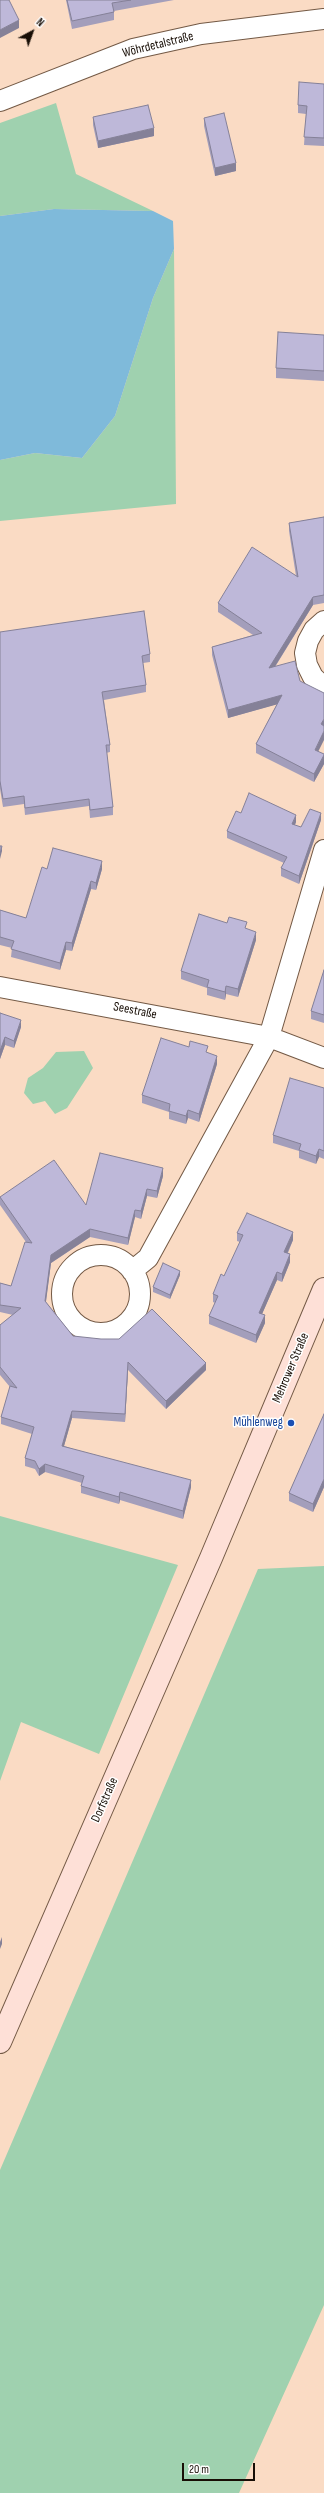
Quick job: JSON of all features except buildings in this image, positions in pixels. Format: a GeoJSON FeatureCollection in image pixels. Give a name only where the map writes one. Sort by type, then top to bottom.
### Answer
{"type":"FeatureCollection","features":[{"type":"Feature","properties":{"kind":"main road","name":"Mehrower Straße"},"geometry":{"type":"LineString","coordinates":[[211,1558],[324,1289]]}},
{"type":"Feature","properties":{"kind":"main road","name":"Dorfstraße"},"geometry":{"type":"LineString","coordinates":[[0,2042],[211,1558]]}},
{"type":"Feature","properties":{"kind":"street","name":"Wöhrdetalstraße"},"geometry":{"type":"LineString","coordinates":[[0,101],[133,49],[201,34],[324,19]]}},
{"type":"Feature","properties":{"kind":"street"},"geometry":{"type":"LineString","coordinates":[[324,621],[311,635],[305,653],[307,665],[313,677],[324,687]]}},
{"type":"Feature","properties":{"kind":"street"},"geometry":{"type":"LineString","coordinates":[[132,1271],[148,1258],[269,1037],[324,850]]}},
{"type":"Feature","properties":{"kind":"street","name":"Seestraße"},"geometry":{"type":"LineString","coordinates":[[0,987],[269,1037],[324,1058]]}},
{"type":"Feature","properties":{"kind":"green space"},"geometry":{"type":"Polygon","coordinates":[[[56,103],[76,174],[153,211],[54,209],[0,216],[0,123],[56,103]]]}},
{"type":"Feature","properties":{"kind":"green space"},"geometry":{"type":"Polygon","coordinates":[[[174,249],[176,504],[0,521],[0,460],[35,453],[82,458],[115,416],[153,298],[174,249]]]}},
{"type":"Feature","properties":{"kind":"green space"},"geometry":{"type":"Polygon","coordinates":[[[84,1051],[93,1068],[67,1108],[55,1114],[45,1101],[33,1104],[24,1093],[28,1078],[43,1068],[56,1052],[84,1051]]]}},
{"type":"Feature","properties":{"kind":"green space"},"geometry":{"type":"Polygon","coordinates":[[[0,1516],[178,1565],[99,1754],[21,1722],[0,1781],[0,1516]]]}},
{"type":"Feature","properties":{"kind":"green space"},"geometry":{"type":"Polygon","coordinates":[[[324,1566],[324,2305],[239,2493],[0,2493],[0,2170],[258,1569],[324,1566]]]}},
{"type":"Feature","properties":{"kind":"water"},"geometry":{"type":"Polygon","coordinates":[[[54,209],[153,211],[173,221],[174,249],[153,298],[115,416],[82,458],[35,453],[0,460],[0,216],[54,209]]]}},
{"type":"Feature","properties":{"kind":"place","name":"Mühlenweg"},"geometry":{"type":"Point","coordinates":[291,1423]}}]}
